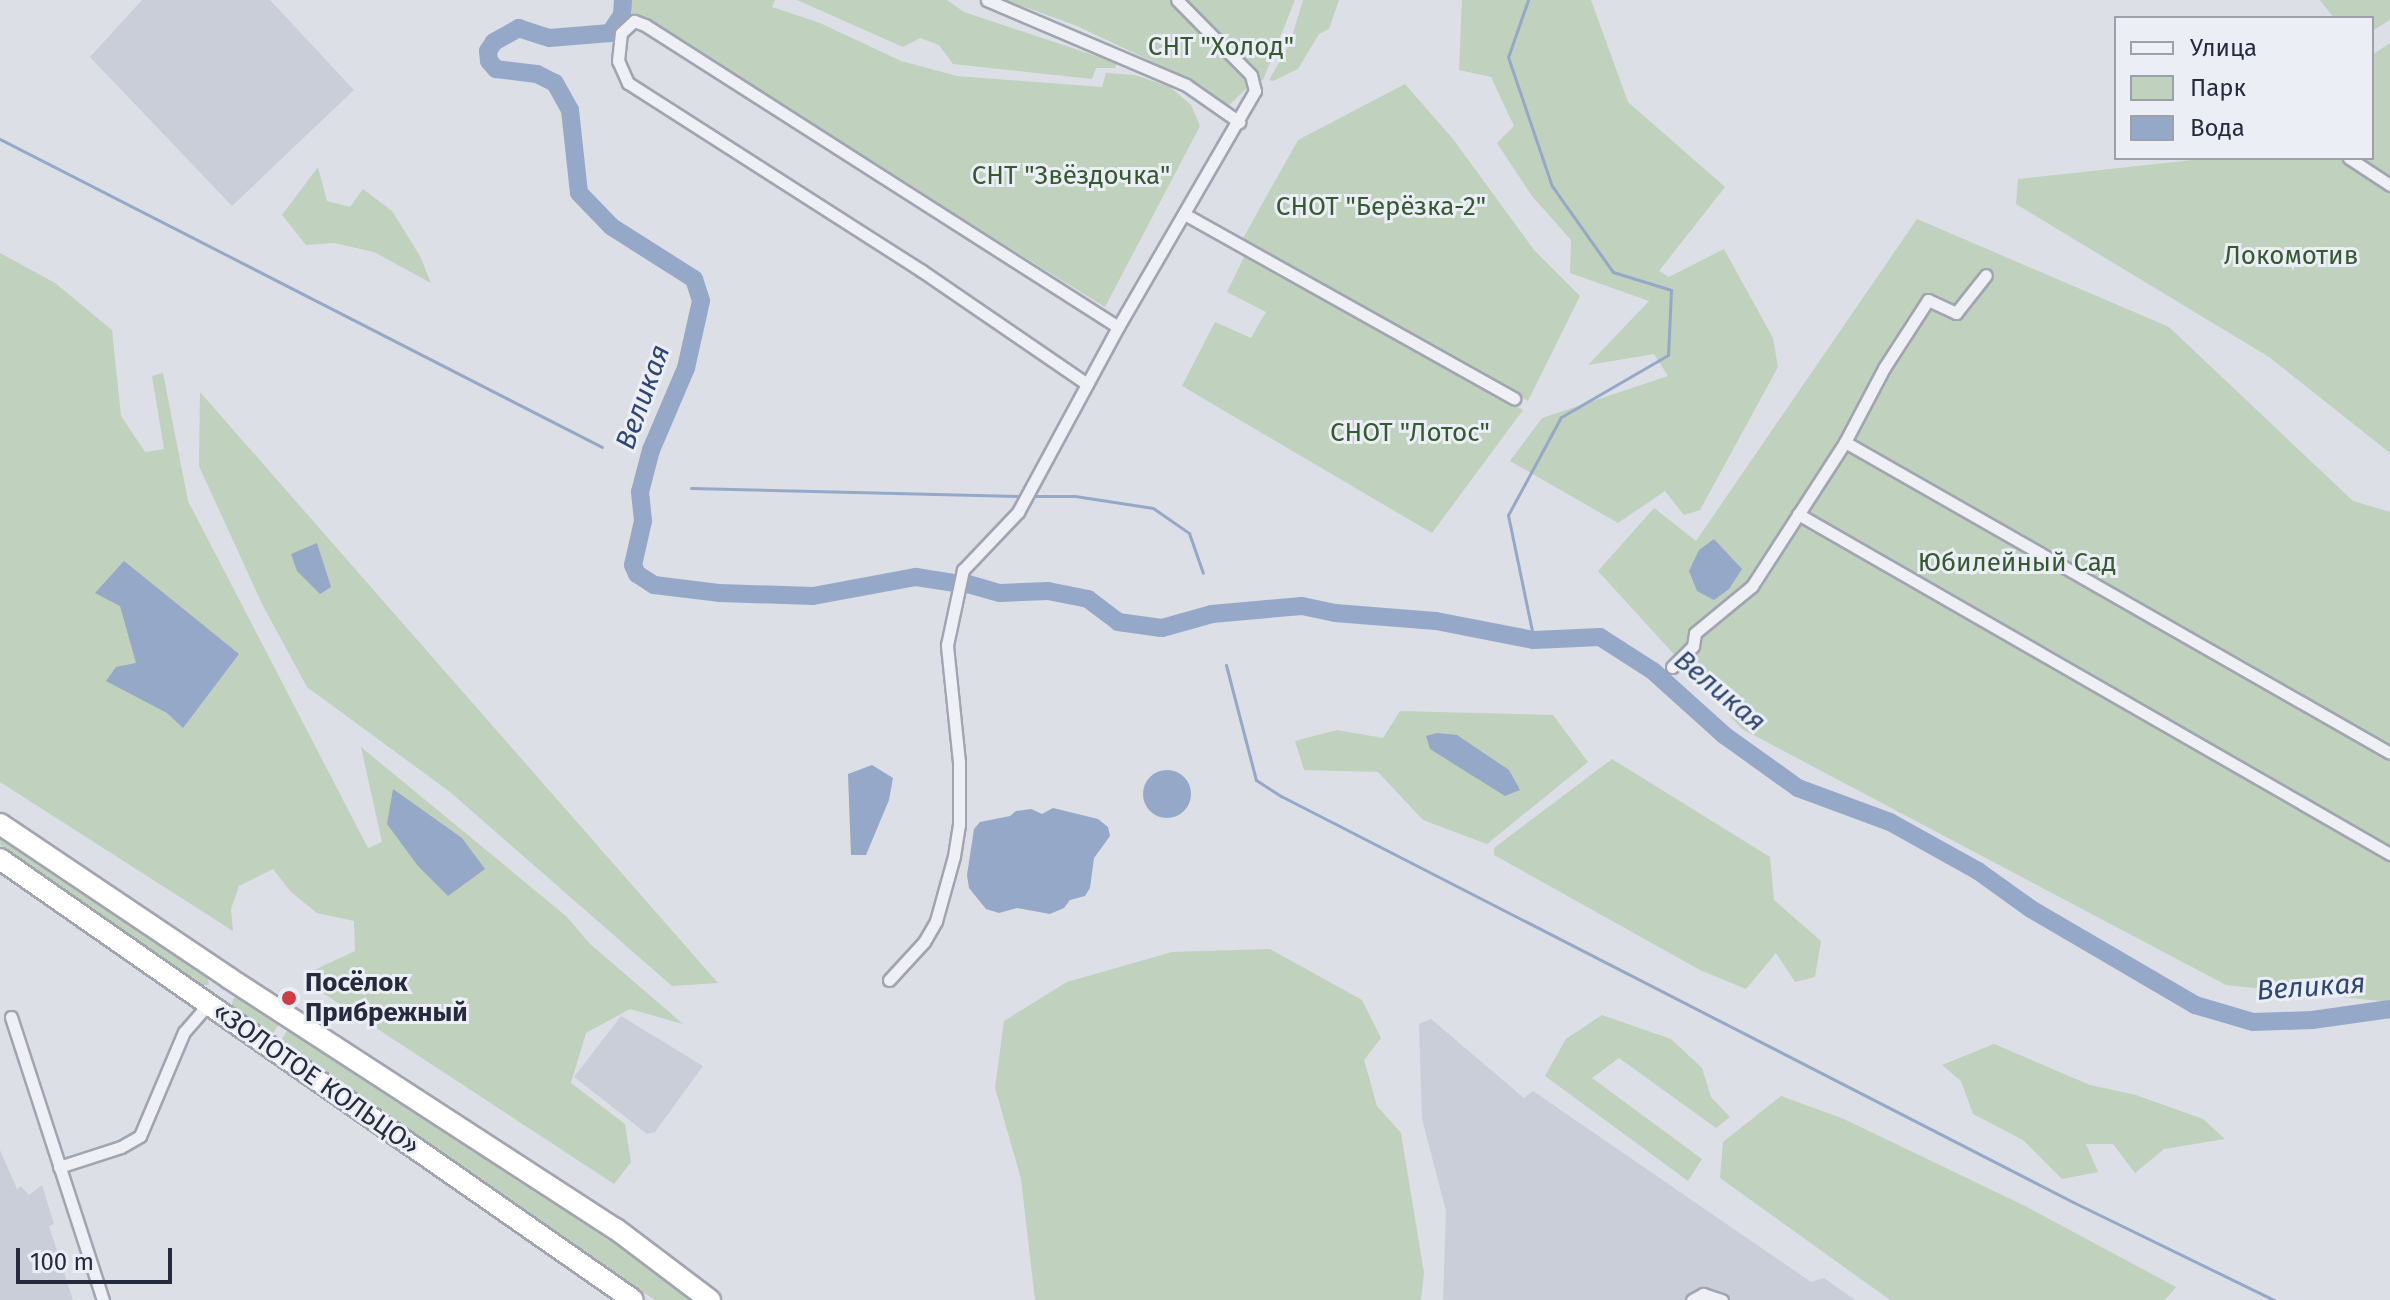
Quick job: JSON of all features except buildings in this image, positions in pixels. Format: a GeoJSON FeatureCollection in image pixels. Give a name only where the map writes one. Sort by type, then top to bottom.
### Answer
{"type":"FeatureCollection","features":[{"type":"Feature","properties":{"kind":"highway","name":"«ЗОЛОТОЕ КОЛЬЦО»"},"geometry":{"type":"LineString","coordinates":[[0,824],[229,978],[616,1229],[710,1300]]}},
{"type":"Feature","properties":{"kind":"highway","name":"«ЗОЛОТОЕ КОЛЬЦО»"},"geometry":{"type":"LineString","coordinates":[[0,859],[633,1300]]}},
{"type":"Feature","properties":{"kind":"highway"},"geometry":{"type":"LineString","coordinates":[[208,1004],[229,978]]}},
{"type":"Feature","properties":{"kind":"street"},"geometry":{"type":"LineString","coordinates":[[987,0],[1186,85],[1239,122]]}},
{"type":"Feature","properties":{"kind":"street"},"geometry":{"type":"LineString","coordinates":[[889,980],[924,942],[936,921],[954,856],[959,825],[959,762],[947,658],[961,577],[967,564],[1018,512],[1118,327],[1186,215],[1255,91],[1251,75],[1177,0]]}},
{"type":"Feature","properties":{"kind":"street"},"geometry":{"type":"LineString","coordinates":[[1087,384],[922,271],[628,83],[618,61],[621,33],[634,21],[645,25],[1118,327]]}},
{"type":"Feature","properties":{"kind":"street"},"geometry":{"type":"LineString","coordinates":[[2352,160],[2390,185]]}},
{"type":"Feature","properties":{"kind":"street"},"geometry":{"type":"LineString","coordinates":[[1186,215],[1514,398]]}},
{"type":"Feature","properties":{"kind":"street"},"geometry":{"type":"LineString","coordinates":[[1672,667],[1693,646],[1695,633],[1752,586],[1845,442],[1884,368],[1928,300],[1956,313],[1986,275]]}},
{"type":"Feature","properties":{"kind":"street"},"geometry":{"type":"LineString","coordinates":[[1845,442],[2390,753]]}},
{"type":"Feature","properties":{"kind":"street"},"geometry":{"type":"LineString","coordinates":[[1798,514],[2390,854]]}},
{"type":"Feature","properties":{"kind":"street"},"geometry":{"type":"LineString","coordinates":[[59,1167],[121,1147],[140,1136],[184,1032],[208,1004]]}},
{"type":"Feature","properties":{"kind":"street"},"geometry":{"type":"LineString","coordinates":[[11,1017],[103,1300]]}},
{"type":"Feature","properties":{"kind":"street"},"geometry":{"type":"LineString","coordinates":[[1692,1300],[1703,1294],[1715,1295],[1722,1300]]}},
{"type":"Feature","properties":{"kind":"shaded area"},"geometry":{"type":"Polygon","coordinates":[[[142,0],[270,0],[354,90],[232,206],[90,57],[142,0]]]}},
{"type":"Feature","properties":{"kind":"shaded area"},"geometry":{"type":"Polygon","coordinates":[[[621,1016],[703,1066],[655,1132],[647,1134],[574,1077],[621,1016]]]}},
{"type":"Feature","properties":{"kind":"shaded area"},"geometry":{"type":"Polygon","coordinates":[[[1431,1019],[1524,1098],[1533,1091],[1811,1282],[1824,1278],[1855,1300],[1443,1300],[1446,1211],[1422,1119],[1419,1024],[1431,1019]]]}},
{"type":"Feature","properties":{"kind":"shaded area"},"geometry":{"type":"Polygon","coordinates":[[[0,1150],[17,1189],[21,1186],[29,1195],[42,1185],[54,1224],[49,1226],[73,1300],[0,1300],[0,1150]]]}},
{"type":"Feature","properties":{"kind":"green space","name":"СНТ \"Звёздочка\""},"geometry":{"type":"Polygon","coordinates":[[[629,0],[775,0],[772,7],[820,23],[901,61],[957,76],[1102,87],[1106,73],[1135,75],[1170,87],[1191,105],[1200,126],[1105,307],[632,15],[629,0]]]}},
{"type":"Feature","properties":{"kind":"green space"},"geometry":{"type":"Polygon","coordinates":[[[797,0],[947,0],[964,12],[1117,63],[1115,68],[1096,68],[1092,79],[953,64],[939,45],[920,38],[903,47],[797,0]]]}},
{"type":"Feature","properties":{"kind":"green space","name":"СНТ \"Холод\""},"geometry":{"type":"Polygon","coordinates":[[[1006,0],[1295,0],[1263,80],[1251,84],[1227,107],[1187,78],[1077,26],[1006,0]]]}},
{"type":"Feature","properties":{"kind":"green space"},"geometry":{"type":"Polygon","coordinates":[[[1303,0],[1339,0],[1329,29],[1319,34],[1298,69],[1269,80],[1290,43],[1303,0]]]}},
{"type":"Feature","properties":{"kind":"green space"},"geometry":{"type":"Polygon","coordinates":[[[1462,0],[1591,0],[1628,102],[1725,187],[1659,271],[1669,277],[1724,249],[1773,338],[1778,367],[1700,510],[1684,515],[1665,491],[1618,523],[1510,461],[1542,418],[1668,376],[1654,354],[1588,365],[1649,301],[1570,273],[1571,240],[1532,196],[1497,143],[1514,126],[1491,77],[1459,70],[1462,0]]]}},
{"type":"Feature","properties":{"kind":"green space"},"geometry":{"type":"Polygon","coordinates":[[[2320,0],[2390,0],[2390,20],[2374,30],[2374,16],[2332,16],[2320,0]]]}},
{"type":"Feature","properties":{"kind":"green space","name":"Локомотив"},"geometry":{"type":"Polygon","coordinates":[[[2390,43],[2390,453],[2269,357],[2016,204],[2018,179],[2193,160],[2374,160],[2374,54],[2390,43]]]}},
{"type":"Feature","properties":{"kind":"green space","name":"СНОТ \"Берёзка-2\""},"geometry":{"type":"Polygon","coordinates":[[[1405,84],[1453,139],[1534,250],[1580,296],[1528,401],[1242,240],[1298,140],[1405,84]]]}},
{"type":"Feature","properties":{"kind":"green space"},"geometry":{"type":"Polygon","coordinates":[[[318,167],[327,201],[350,207],[363,189],[392,211],[420,256],[431,283],[374,252],[334,243],[306,245],[282,215],[318,167]]]}},
{"type":"Feature","properties":{"kind":"green space","name":"Юбилейный Сад"},"geometry":{"type":"Polygon","coordinates":[[[1917,219],[2169,327],[2353,501],[2390,512],[2390,1002],[2226,985],[1742,729],[1598,571],[1654,508],[1696,541],[1917,219]]]}},
{"type":"Feature","properties":{"kind":"green space"},"geometry":{"type":"Polygon","coordinates":[[[0,253],[55,283],[112,330],[121,416],[145,452],[164,449],[152,376],[163,373],[188,501],[368,848],[382,842],[361,747],[566,916],[589,943],[683,1024],[630,1009],[586,1033],[571,1083],[625,1124],[631,1162],[614,1184],[312,986],[308,973],[355,951],[354,921],[317,913],[291,892],[273,869],[239,886],[231,909],[233,931],[0,782],[0,253]]]}},
{"type":"Feature","properties":{"kind":"green space","name":"СНОТ \"Лотос\""},"geometry":{"type":"Polygon","coordinates":[[[1245,255],[1523,410],[1432,533],[1182,386],[1215,322],[1251,338],[1266,312],[1227,292],[1245,255]]]}},
{"type":"Feature","properties":{"kind":"green space"},"geometry":{"type":"Polygon","coordinates":[[[200,392],[718,983],[672,986],[450,792],[307,687],[262,604],[199,466],[200,392]]]}},
{"type":"Feature","properties":{"kind":"green space"},"geometry":{"type":"Polygon","coordinates":[[[1400,711],[1553,715],[1588,762],[1487,844],[1423,820],[1378,772],[1304,770],[1295,741],[1337,730],[1383,738],[1400,711]]]}},
{"type":"Feature","properties":{"kind":"green space"},"geometry":{"type":"Polygon","coordinates":[[[1612,759],[1770,857],[1774,900],[1821,941],[1815,977],[1795,982],[1776,953],[1746,989],[1700,970],[1494,855],[1494,848],[1612,759]]]}},
{"type":"Feature","properties":{"kind":"green space"},"geometry":{"type":"Polygon","coordinates":[[[0,834],[208,979],[209,985],[203,985],[0,845],[0,834]]]}},
{"type":"Feature","properties":{"kind":"green space"},"geometry":{"type":"Polygon","coordinates":[[[1270,949],[1362,1000],[1381,1038],[1364,1060],[1377,1106],[1401,1133],[1424,1273],[1421,1300],[1035,1300],[1021,1179],[995,1088],[1004,1021],[1067,982],[1172,952],[1270,949]]]}},
{"type":"Feature","properties":{"kind":"green space"},"geometry":{"type":"Polygon","coordinates":[[[238,996],[280,1022],[271,1037],[231,1011],[233,999],[238,996]]]}},
{"type":"Feature","properties":{"kind":"green space"},"geometry":{"type":"Polygon","coordinates":[[[1602,1015],[1671,1039],[1702,1068],[1711,1097],[1730,1117],[1716,1128],[1619,1058],[1592,1078],[1702,1159],[1688,1181],[1545,1076],[1566,1039],[1602,1015]]]}},
{"type":"Feature","properties":{"kind":"green space"},"geometry":{"type":"Polygon","coordinates":[[[288,1029],[577,1214],[693,1300],[655,1300],[559,1239],[280,1042],[288,1029]]]}},
{"type":"Feature","properties":{"kind":"green space"},"geometry":{"type":"Polygon","coordinates":[[[1994,1044],[2090,1085],[2136,1095],[2203,1119],[2225,1139],[2164,1149],[2135,1173],[2113,1144],[2086,1144],[2098,1172],[2062,1179],[2023,1140],[1973,1114],[1961,1081],[1942,1065],[1994,1044]]]}},
{"type":"Feature","properties":{"kind":"green space"},"geometry":{"type":"Polygon","coordinates":[[[1781,1096],[1844,1119],[2025,1206],[2176,1287],[2165,1300],[1890,1300],[1720,1178],[1723,1142],[1781,1096]]]}},
{"type":"Feature","properties":{"kind":"water"},"geometry":{"type":"Polygon","coordinates":[[[1714,539],[1742,569],[1729,589],[1714,600],[1697,591],[1689,571],[1699,550],[1714,539]]]}},
{"type":"Feature","properties":{"kind":"water"},"geometry":{"type":"Polygon","coordinates":[[[317,543],[331,587],[320,594],[297,571],[291,554],[317,543]]]}},
{"type":"Feature","properties":{"kind":"water"},"geometry":{"type":"Polygon","coordinates":[[[124,561],[239,654],[183,728],[167,713],[106,681],[116,667],[136,663],[120,606],[95,593],[124,561]]]}},
{"type":"Feature","properties":{"kind":"water"},"geometry":{"type":"Polygon","coordinates":[[[1437,733],[1457,735],[1509,770],[1520,790],[1505,796],[1430,749],[1426,736],[1437,733]]]}},
{"type":"Feature","properties":{"kind":"water"},"geometry":{"type":"Polygon","coordinates":[[[872,765],[893,778],[889,800],[866,855],[851,855],[848,774],[872,765]]]}},
{"type":"Feature","properties":{"kind":"water"},"geometry":{"type":"Polygon","coordinates":[[[1167,770],[1184,777],[1191,794],[1184,811],[1167,818],[1150,811],[1143,794],[1150,777],[1167,770]]]}},
{"type":"Feature","properties":{"kind":"water"},"geometry":{"type":"Polygon","coordinates":[[[393,789],[462,838],[485,869],[448,896],[418,866],[387,824],[393,789]]]}},
{"type":"Feature","properties":{"kind":"water"},"geometry":{"type":"Polygon","coordinates":[[[1053,808],[1098,819],[1108,827],[1110,836],[1094,858],[1090,888],[1085,896],[1070,900],[1064,908],[1050,914],[1017,908],[999,913],[986,909],[969,888],[967,875],[974,829],[980,822],[1010,816],[1016,811],[1031,809],[1042,814],[1053,808]]]}},
{"type":"Feature","properties":{"kind":"waterway","name":"Великая"},"geometry":{"type":"LineString","coordinates":[[623,0],[622,15],[610,33],[549,38],[519,28],[494,42],[488,51],[489,61],[496,69],[537,74],[555,83],[570,110],[579,193],[612,227],[694,279],[701,301],[686,368],[651,450],[640,492],[643,521],[633,565],[637,574],[654,585],[719,593],[813,596],[916,577],[954,583]]}},
{"type":"Feature","properties":{"kind":"waterway"},"geometry":{"type":"LineString","coordinates":[[1528,0],[1508,57],[1552,186],[1613,272],[1671,290],[1668,355],[1561,417],[1508,515],[1534,640]]}},
{"type":"Feature","properties":{"kind":"waterway"},"geometry":{"type":"LineString","coordinates":[[0,139],[602,447]]}},
{"type":"Feature","properties":{"kind":"waterway"},"geometry":{"type":"LineString","coordinates":[[691,488],[1025,496]]}},
{"type":"Feature","properties":{"kind":"waterway"},"geometry":{"type":"LineString","coordinates":[[1032,496],[1075,496],[1153,508],[1189,533],[1203,573]]}},
{"type":"Feature","properties":{"kind":"waterway","name":"Великая"},"geometry":{"type":"LineString","coordinates":[[968,584],[1000,593],[1048,591],[1088,599],[1118,622],[1162,628],[1212,614],[1302,606],[1335,613],[1436,621],[1534,640],[1600,637],[1653,671],[1724,735],[1798,788],[1890,822],[1978,871],[2031,909],[2195,1005],[2253,1022],[2312,1020],[2390,1009]]}},
{"type":"Feature","properties":{"kind":"waterway"},"geometry":{"type":"LineString","coordinates":[[1226,665],[1256,780],[1281,796],[2073,1202],[2274,1300]]}},
{"type":"Feature","properties":{"kind":"place","name":"Посёлок Прибрежный"},"geometry":{"type":"Point","coordinates":[289,998]}}]}
